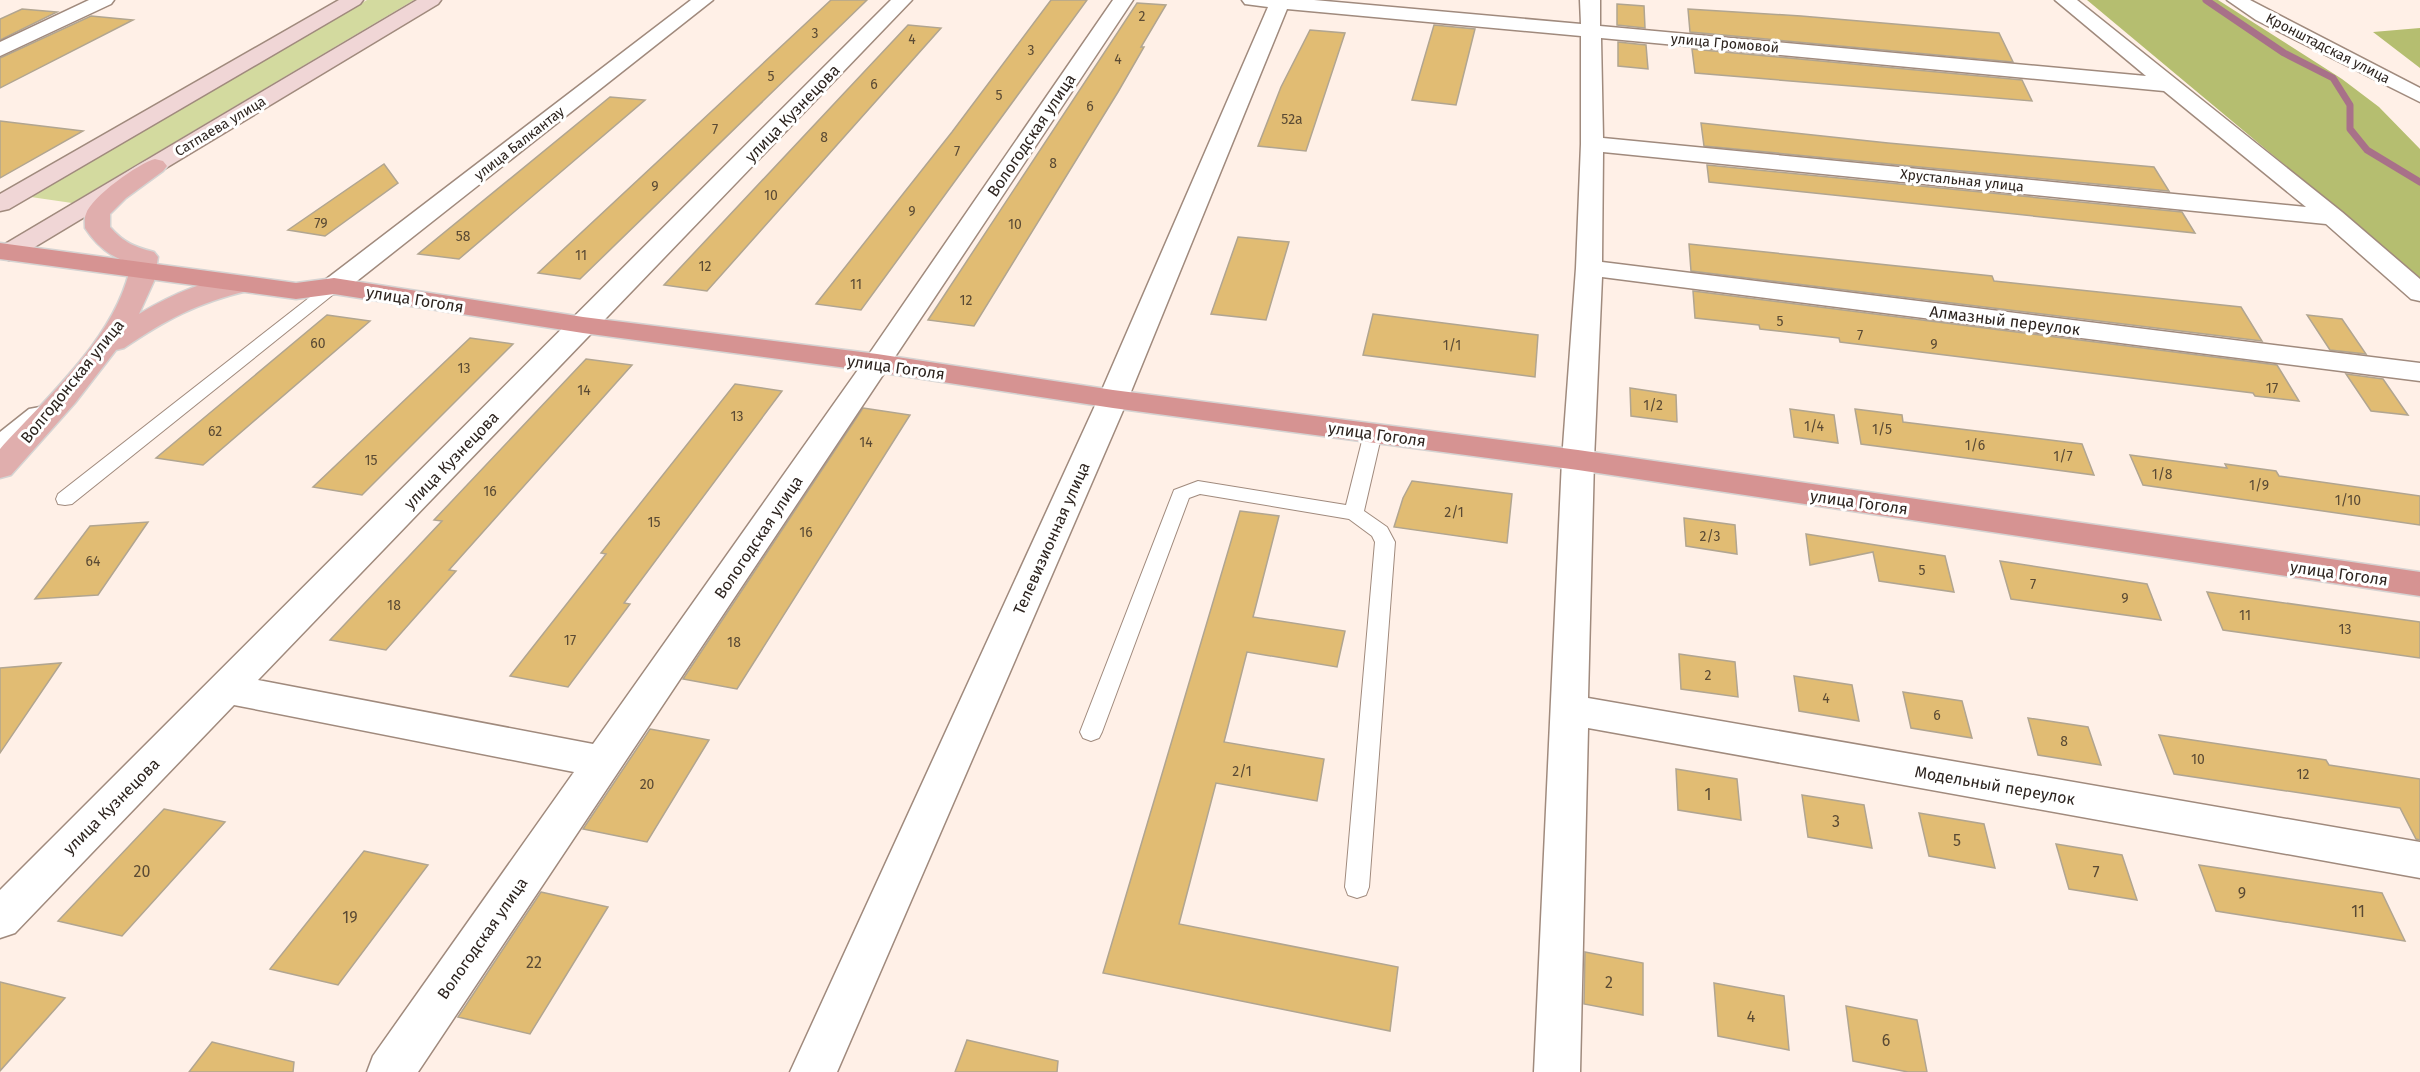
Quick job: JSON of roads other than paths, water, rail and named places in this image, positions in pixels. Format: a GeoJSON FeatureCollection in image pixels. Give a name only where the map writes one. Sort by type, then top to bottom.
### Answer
{"type":"FeatureCollection","features":[{"type":"Feature","properties":{"kind":"highway","name":"улица Гоголя"},"geometry":{"type":"LineString","coordinates":[[3,245],[33,237],[238,285],[296,291],[334,286],[583,326],[877,363],[1113,399],[1578,460],[2420,584]]}},
{"type":"Feature","properties":{"kind":"highway","name":"улица Гоголя"},"geometry":{"type":"LineString","coordinates":[[3,245],[140,261],[316,276],[334,286]]}},
{"type":"Feature","properties":{"kind":"main road"},"geometry":{"type":"LineString","coordinates":[[0,204],[353,0]]}},
{"type":"Feature","properties":{"kind":"main road","name":"Сатпаева улица"},"geometry":{"type":"LineString","coordinates":[[33,237],[431,0]]}},
{"type":"Feature","properties":{"kind":"main road"},"geometry":{"type":"LineString","coordinates":[[140,261],[110,242],[97,228],[98,213],[117,193],[155,166]]}},
{"type":"Feature","properties":{"kind":"main road","name":"Волгодонская улица"},"geometry":{"type":"LineString","coordinates":[[0,468],[102,350],[130,310],[140,261]]}},
{"type":"Feature","properties":{"kind":"main road"},"geometry":{"type":"LineString","coordinates":[[102,350],[185,298],[213,289],[238,285]]}},
{"type":"Feature","properties":{"kind":"street"},"geometry":{"type":"LineString","coordinates":[[0,50],[9,41],[104,0]]}},
{"type":"Feature","properties":{"kind":"street","name":"улица Балкантау"},"geometry":{"type":"LineString","coordinates":[[334,286],[703,0]]}},
{"type":"Feature","properties":{"kind":"street","name":"улица Кузнецова"},"geometry":{"type":"LineString","coordinates":[[0,919],[902,0]]}},
{"type":"Feature","properties":{"kind":"street","name":"Вологодская улица"},"geometry":{"type":"LineString","coordinates":[[390,1072],[877,363],[1123,0]]}},
{"type":"Feature","properties":{"kind":"street"},"geometry":{"type":"LineString","coordinates":[[2065,0],[2333,217],[2420,293]]}},
{"type":"Feature","properties":{"kind":"street","name":"Кронштадская улица"},"geometry":{"type":"LineString","coordinates":[[2237,0],[2263,16],[2420,96]]}},
{"type":"Feature","properties":{"kind":"street","name":"улица Громовой"},"geometry":{"type":"LineString","coordinates":[[1271,1],[1590,15],[2171,85]]}},
{"type":"Feature","properties":{"kind":"street","name":"Телевизионная улица"},"geometry":{"type":"LineString","coordinates":[[813,1072],[1113,399],[1271,1]]}},
{"type":"Feature","properties":{"kind":"street"},"geometry":{"type":"LineString","coordinates":[[1559,1072],[1578,460],[1589,268],[1592,144],[1590,15]]}},
{"type":"Feature","properties":{"kind":"street","name":"Хрустальная улица"},"geometry":{"type":"LineString","coordinates":[[1592,144],[2333,217]]}},
{"type":"Feature","properties":{"kind":"street","name":"Алмазный переулок"},"geometry":{"type":"LineString","coordinates":[[1589,268],[2420,372]]}},
{"type":"Feature","properties":{"kind":"street"},"geometry":{"type":"LineString","coordinates":[[0,447],[56,404]]}},
{"type":"Feature","properties":{"kind":"street"},"geometry":{"type":"LineString","coordinates":[[227,689],[603,762]]}},
{"type":"Feature","properties":{"kind":"street","name":"Модельный переулок"},"geometry":{"type":"LineString","coordinates":[[1571,710],[2420,860]]}},
{"type":"Feature","properties":{"kind":"lane"},"geometry":{"type":"LineString","coordinates":[[65,499],[334,286]]}},
{"type":"Feature","properties":{"kind":"lane"},"geometry":{"type":"LineString","coordinates":[[1354,513],[1373,433]]}},
{"type":"Feature","properties":{"kind":"lane"},"geometry":{"type":"LineString","coordinates":[[1091,732],[1181,494],[1198,487],[1354,513],[1380,532],[1385,542],[1357,887]]}},
{"type":"Feature","properties":{"kind":"waterway"},"geometry":{"type":"LineString","coordinates":[[2206,0],[2284,53],[2333,78],[2350,105],[2350,129],[2367,150],[2420,182]]}}]}
